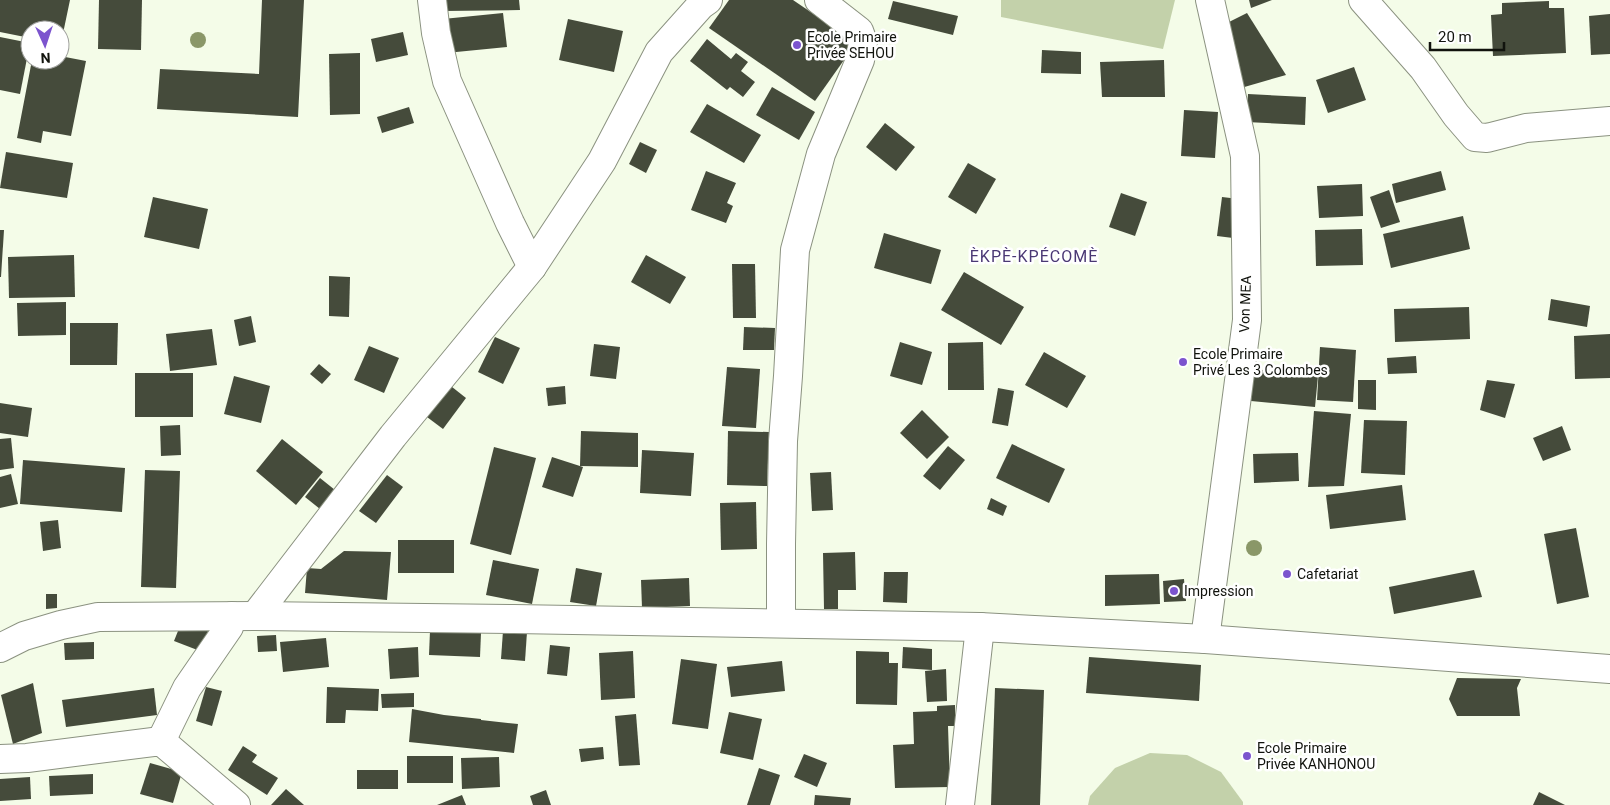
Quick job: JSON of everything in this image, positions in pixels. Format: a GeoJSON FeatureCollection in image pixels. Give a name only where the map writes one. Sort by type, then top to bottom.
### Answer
{"type":"FeatureCollection","features":[{"type":"Feature","properties":{"kind":"street"},"geometry":{"type":"LineString","coordinates":[[432,0],[436,33],[447,81],[510,223],[532,267]]}},
{"type":"Feature","properties":{"kind":"street"},"geometry":{"type":"LineString","coordinates":[[161,741],[187,688],[229,627],[244,616],[532,267],[602,162],[660,52],[708,0]]}},
{"type":"Feature","properties":{"kind":"street"},"geometry":{"type":"LineString","coordinates":[[782,622],[783,441],[795,250],[821,154],[860,60],[863,42],[859,32],[819,0]]}},
{"type":"Feature","properties":{"kind":"street","name":"Von MEA"},"geometry":{"type":"LineString","coordinates":[[1205,639],[1247,320],[1245,156],[1210,0]]}},
{"type":"Feature","properties":{"kind":"street"},"geometry":{"type":"LineString","coordinates":[[1363,0],[1423,68],[1456,115],[1476,137],[1487,138],[1526,128],[1610,121]]}},
{"type":"Feature","properties":{"kind":"street"},"geometry":{"type":"LineString","coordinates":[[0,648],[24,636],[61,624],[98,617],[244,616],[782,622],[980,626],[1205,639],[1610,669]]}},
{"type":"Feature","properties":{"kind":"street"},"geometry":{"type":"LineString","coordinates":[[960,805],[980,626]]}},
{"type":"Feature","properties":{"kind":"street"},"geometry":{"type":"LineString","coordinates":[[0,759],[27,758],[161,741],[236,805]]}},
{"type":"Feature","properties":{"kind":"green space"},"geometry":{"type":"Polygon","coordinates":[[[1001,0],[1175,0],[1163,49],[1001,17],[1001,0]]]}},
{"type":"Feature","properties":{"kind":"green space"},"geometry":{"type":"Polygon","coordinates":[[[1150,753],[1187,755],[1221,772],[1243,802],[1243,805],[1088,805],[1090,796],[1115,768],[1150,753]]]}},
{"type":"Feature","properties":{"kind":"building"},"geometry":{"type":"Polygon","coordinates":[[[0,0],[70,0],[66,20],[20,20],[20,36],[0,32],[0,0]]]}},
{"type":"Feature","properties":{"kind":"building"},"geometry":{"type":"Polygon","coordinates":[[[99,0],[142,0],[141,50],[98,49],[99,0]]]}},
{"type":"Feature","properties":{"kind":"building"},"geometry":{"type":"Polygon","coordinates":[[[262,0],[304,0],[298,117],[157,109],[160,69],[259,74],[262,0]]]}},
{"type":"Feature","properties":{"kind":"building"},"geometry":{"type":"Polygon","coordinates":[[[444,0],[519,0],[520,10],[444,11],[444,0]]]}},
{"type":"Feature","properties":{"kind":"building"},"geometry":{"type":"Polygon","coordinates":[[[729,0],[793,0],[856,43],[815,101],[709,28],[729,0]]]}},
{"type":"Feature","properties":{"kind":"building"},"geometry":{"type":"Polygon","coordinates":[[[1249,0],[1272,0],[1251,8],[1249,0]]]}},
{"type":"Feature","properties":{"kind":"building"},"geometry":{"type":"Polygon","coordinates":[[[893,1],[958,16],[953,35],[888,19],[893,1]]]}},
{"type":"Feature","properties":{"kind":"building"},"geometry":{"type":"Polygon","coordinates":[[[1549,1],[1549,8],[1564,8],[1566,53],[1493,56],[1491,15],[1502,14],[1502,3],[1549,1]]]}},
{"type":"Feature","properties":{"kind":"building"},"geometry":{"type":"Polygon","coordinates":[[[503,13],[507,47],[446,53],[443,19],[503,13]]]}},
{"type":"Feature","properties":{"kind":"building"},"geometry":{"type":"Polygon","coordinates":[[[1247,13],[1286,75],[1234,90],[1221,26],[1247,13]]]}},
{"type":"Feature","properties":{"kind":"building"},"geometry":{"type":"Polygon","coordinates":[[[1610,14],[1610,54],[1591,55],[1589,16],[1610,14]]]}},
{"type":"Feature","properties":{"kind":"building"},"geometry":{"type":"Polygon","coordinates":[[[568,19],[623,31],[614,72],[559,60],[568,19]]]}},
{"type":"Feature","properties":{"kind":"building"},"geometry":{"type":"Polygon","coordinates":[[[403,32],[408,55],[376,62],[371,39],[403,32]]]}},
{"type":"Feature","properties":{"kind":"building"},"geometry":{"type":"Polygon","coordinates":[[[0,37],[20,41],[20,70],[25,70],[20,94],[0,90],[0,37]]]}},
{"type":"Feature","properties":{"kind":"building"},"geometry":{"type":"Polygon","coordinates":[[[707,39],[731,59],[736,53],[748,62],[741,71],[755,82],[743,97],[730,87],[727,90],[690,61],[707,39]]]}},
{"type":"Feature","properties":{"kind":"building"},"geometry":{"type":"Polygon","coordinates":[[[1042,50],[1081,52],[1081,74],[1041,73],[1042,50]]]}},
{"type":"Feature","properties":{"kind":"building"},"geometry":{"type":"Polygon","coordinates":[[[360,53],[360,114],[330,115],[329,54],[360,53]]]}},
{"type":"Feature","properties":{"kind":"building"},"geometry":{"type":"Polygon","coordinates":[[[70,58],[86,61],[71,136],[43,131],[41,143],[17,138],[30,70],[70,70],[70,58]]]}},
{"type":"Feature","properties":{"kind":"building"},"geometry":{"type":"Polygon","coordinates":[[[1164,60],[1165,97],[1102,97],[1100,62],[1164,60]]]}},
{"type":"Feature","properties":{"kind":"building"},"geometry":{"type":"Polygon","coordinates":[[[1354,67],[1366,100],[1328,113],[1316,80],[1354,67]]]}},
{"type":"Feature","properties":{"kind":"building"},"geometry":{"type":"Polygon","coordinates":[[[772,87],[815,112],[799,140],[756,115],[772,87]]]}},
{"type":"Feature","properties":{"kind":"building"},"geometry":{"type":"Polygon","coordinates":[[[1248,94],[1306,97],[1305,125],[1246,122],[1248,94]]]}},
{"type":"Feature","properties":{"kind":"building"},"geometry":{"type":"Polygon","coordinates":[[[707,104],[761,135],[744,163],[690,132],[707,104]]]}},
{"type":"Feature","properties":{"kind":"building"},"geometry":{"type":"Polygon","coordinates":[[[409,107],[414,123],[382,133],[377,117],[409,107]]]}},
{"type":"Feature","properties":{"kind":"building"},"geometry":{"type":"Polygon","coordinates":[[[1184,110],[1218,112],[1215,158],[1181,156],[1184,110]]]}},
{"type":"Feature","properties":{"kind":"building"},"geometry":{"type":"Polygon","coordinates":[[[885,123],[915,147],[896,171],[866,147],[885,123]]]}},
{"type":"Feature","properties":{"kind":"building"},"geometry":{"type":"Polygon","coordinates":[[[640,142],[657,150],[646,173],[629,164],[640,142]]]}},
{"type":"Feature","properties":{"kind":"building"},"geometry":{"type":"Polygon","coordinates":[[[6,152],[73,163],[67,198],[0,188],[6,152]]]}},
{"type":"Feature","properties":{"kind":"building"},"geometry":{"type":"Polygon","coordinates":[[[968,163],[996,179],[976,214],[948,197],[968,163]]]}},
{"type":"Feature","properties":{"kind":"building"},"geometry":{"type":"Polygon","coordinates":[[[706,171],[736,183],[727,203],[733,206],[726,223],[691,210],[706,171]]]}},
{"type":"Feature","properties":{"kind":"building"},"geometry":{"type":"Polygon","coordinates":[[[1441,171],[1446,190],[1396,203],[1392,184],[1441,171]]]}},
{"type":"Feature","properties":{"kind":"building"},"geometry":{"type":"Polygon","coordinates":[[[1362,184],[1363,216],[1319,218],[1317,186],[1362,184]]]}},
{"type":"Feature","properties":{"kind":"building"},"geometry":{"type":"Polygon","coordinates":[[[1389,190],[1400,222],[1381,228],[1370,197],[1389,190]]]}},
{"type":"Feature","properties":{"kind":"building"},"geometry":{"type":"Polygon","coordinates":[[[1121,193],[1147,202],[1135,236],[1109,227],[1121,193]]]}},
{"type":"Feature","properties":{"kind":"building"},"geometry":{"type":"Polygon","coordinates":[[[153,197],[208,209],[199,249],[144,237],[153,197]]]}},
{"type":"Feature","properties":{"kind":"building"},"geometry":{"type":"Polygon","coordinates":[[[1222,197],[1239,199],[1233,238],[1217,236],[1222,197]]]}},
{"type":"Feature","properties":{"kind":"building"},"geometry":{"type":"Polygon","coordinates":[[[1463,216],[1470,249],[1391,268],[1383,234],[1463,216]]]}},
{"type":"Feature","properties":{"kind":"building"},"geometry":{"type":"Polygon","coordinates":[[[1362,229],[1363,265],[1316,266],[1315,230],[1362,229]]]}},
{"type":"Feature","properties":{"kind":"building"},"geometry":{"type":"Polygon","coordinates":[[[0,230],[4,230],[1,277],[0,277],[0,230]]]}},
{"type":"Feature","properties":{"kind":"building"},"geometry":{"type":"Polygon","coordinates":[[[884,233],[941,250],[931,284],[874,268],[884,233]]]}},
{"type":"Feature","properties":{"kind":"building"},"geometry":{"type":"Polygon","coordinates":[[[74,255],[75,297],[9,298],[8,257],[74,255]]]}},
{"type":"Feature","properties":{"kind":"building"},"geometry":{"type":"Polygon","coordinates":[[[646,255],[686,277],[670,304],[631,282],[646,255]]]}},
{"type":"Feature","properties":{"kind":"building"},"geometry":{"type":"Polygon","coordinates":[[[732,264],[755,264],[756,318],[733,318],[732,264]]]}},
{"type":"Feature","properties":{"kind":"building"},"geometry":{"type":"Polygon","coordinates":[[[964,272],[1024,307],[1001,345],[941,310],[964,272]]]}},
{"type":"Feature","properties":{"kind":"building"},"geometry":{"type":"Polygon","coordinates":[[[329,276],[350,277],[349,317],[329,316],[329,276]]]}},
{"type":"Feature","properties":{"kind":"building"},"geometry":{"type":"Polygon","coordinates":[[[1551,299],[1590,306],[1587,327],[1548,320],[1551,299]]]}},
{"type":"Feature","properties":{"kind":"building"},"geometry":{"type":"Polygon","coordinates":[[[66,302],[66,335],[18,336],[17,303],[66,302]]]}},
{"type":"Feature","properties":{"kind":"building"},"geometry":{"type":"Polygon","coordinates":[[[1469,307],[1470,339],[1395,342],[1394,309],[1469,307]]]}},
{"type":"Feature","properties":{"kind":"building"},"geometry":{"type":"Polygon","coordinates":[[[251,316],[256,342],[239,346],[234,320],[251,316]]]}},
{"type":"Feature","properties":{"kind":"building"},"geometry":{"type":"Polygon","coordinates":[[[70,323],[118,323],[117,365],[70,365],[70,323]]]}},
{"type":"Feature","properties":{"kind":"building"},"geometry":{"type":"Polygon","coordinates":[[[744,327],[775,328],[774,350],[743,350],[744,327]]]}},
{"type":"Feature","properties":{"kind":"building"},"geometry":{"type":"Polygon","coordinates":[[[212,329],[217,365],[170,371],[166,334],[212,329]]]}},
{"type":"Feature","properties":{"kind":"building"},"geometry":{"type":"Polygon","coordinates":[[[1610,334],[1610,378],[1575,379],[1574,336],[1610,334]]]}},
{"type":"Feature","properties":{"kind":"building"},"geometry":{"type":"Polygon","coordinates":[[[495,337],[520,348],[503,384],[478,372],[495,337]]]}},
{"type":"Feature","properties":{"kind":"building"},"geometry":{"type":"Polygon","coordinates":[[[900,342],[932,352],[922,385],[890,376],[900,342]]]}},
{"type":"Feature","properties":{"kind":"building"},"geometry":{"type":"Polygon","coordinates":[[[983,342],[984,390],[948,390],[948,343],[983,342]]]}},
{"type":"Feature","properties":{"kind":"building"},"geometry":{"type":"Polygon","coordinates":[[[594,344],[620,347],[616,379],[590,376],[594,344]]]}},
{"type":"Feature","properties":{"kind":"building"},"geometry":{"type":"Polygon","coordinates":[[[369,346],[399,358],[384,393],[354,380],[369,346]]]}},
{"type":"Feature","properties":{"kind":"building"},"geometry":{"type":"Polygon","coordinates":[[[1320,347],[1356,350],[1353,402],[1317,400],[1320,347]]]}},
{"type":"Feature","properties":{"kind":"building"},"geometry":{"type":"Polygon","coordinates":[[[1044,352],[1086,376],[1067,408],[1025,385],[1044,352]]]}},
{"type":"Feature","properties":{"kind":"building"},"geometry":{"type":"Polygon","coordinates":[[[1416,356],[1417,373],[1388,374],[1387,358],[1416,356]]]}},
{"type":"Feature","properties":{"kind":"building"},"geometry":{"type":"Polygon","coordinates":[[[319,364],[331,374],[322,384],[310,374],[319,364]]]}},
{"type":"Feature","properties":{"kind":"building"},"geometry":{"type":"Polygon","coordinates":[[[727,367],[760,369],[756,428],[722,426],[727,367]]]}},
{"type":"Feature","properties":{"kind":"building"},"geometry":{"type":"Polygon","coordinates":[[[1254,369],[1318,376],[1315,407],[1251,401],[1254,369]]]}},
{"type":"Feature","properties":{"kind":"building"},"geometry":{"type":"Polygon","coordinates":[[[135,373],[193,373],[193,417],[135,417],[135,373]]]}},
{"type":"Feature","properties":{"kind":"building"},"geometry":{"type":"Polygon","coordinates":[[[234,376],[270,386],[261,423],[224,414],[234,376]]]}},
{"type":"Feature","properties":{"kind":"building"},"geometry":{"type":"Polygon","coordinates":[[[1358,380],[1376,380],[1376,410],[1358,409],[1358,380]]]}},
{"type":"Feature","properties":{"kind":"building"},"geometry":{"type":"Polygon","coordinates":[[[1487,380],[1515,384],[1505,418],[1480,410],[1487,380]]]}},
{"type":"Feature","properties":{"kind":"building"},"geometry":{"type":"Polygon","coordinates":[[[447,383],[466,398],[443,429],[423,414],[447,383]]]}},
{"type":"Feature","properties":{"kind":"building"},"geometry":{"type":"Polygon","coordinates":[[[565,386],[566,404],[548,406],[546,388],[565,386]]]}},
{"type":"Feature","properties":{"kind":"building"},"geometry":{"type":"Polygon","coordinates":[[[998,388],[1014,391],[1008,426],[992,423],[998,388]]]}},
{"type":"Feature","properties":{"kind":"building"},"geometry":{"type":"Polygon","coordinates":[[[0,403],[32,408],[28,437],[0,433],[0,403]]]}},
{"type":"Feature","properties":{"kind":"building"},"geometry":{"type":"Polygon","coordinates":[[[922,410],[949,437],[927,459],[900,433],[922,410]]]}},
{"type":"Feature","properties":{"kind":"building"},"geometry":{"type":"Polygon","coordinates":[[[1314,411],[1351,414],[1344,486],[1308,487],[1314,411]]]}},
{"type":"Feature","properties":{"kind":"building"},"geometry":{"type":"Polygon","coordinates":[[[1364,420],[1407,421],[1405,475],[1361,473],[1364,420]]]}},
{"type":"Feature","properties":{"kind":"building"},"geometry":{"type":"Polygon","coordinates":[[[180,425],[181,455],[161,456],[160,426],[180,425]]]}},
{"type":"Feature","properties":{"kind":"building"},"geometry":{"type":"Polygon","coordinates":[[[1562,426],[1571,450],[1543,461],[1533,438],[1562,426]]]}},
{"type":"Feature","properties":{"kind":"building"},"geometry":{"type":"Polygon","coordinates":[[[581,431],[638,433],[638,467],[580,466],[581,431]]]}},
{"type":"Feature","properties":{"kind":"building"},"geometry":{"type":"Polygon","coordinates":[[[728,431],[769,432],[767,486],[727,485],[728,431]]]}},
{"type":"Feature","properties":{"kind":"building"},"geometry":{"type":"Polygon","coordinates":[[[11,438],[14,468],[0,470],[0,439],[11,438]]]}},
{"type":"Feature","properties":{"kind":"building"},"geometry":{"type":"Polygon","coordinates":[[[282,439],[323,472],[296,505],[256,471],[282,439]]]}},
{"type":"Feature","properties":{"kind":"building"},"geometry":{"type":"Polygon","coordinates":[[[1012,444],[1065,469],[1049,503],[996,478],[1012,444]]]}},
{"type":"Feature","properties":{"kind":"building"},"geometry":{"type":"Polygon","coordinates":[[[948,446],[965,460],[940,490],[923,476],[948,446]]]}},
{"type":"Feature","properties":{"kind":"building"},"geometry":{"type":"Polygon","coordinates":[[[494,447],[536,458],[511,555],[470,544],[494,447]]]}},
{"type":"Feature","properties":{"kind":"building"},"geometry":{"type":"Polygon","coordinates":[[[642,450],[694,453],[691,496],[640,493],[642,450]]]}},
{"type":"Feature","properties":{"kind":"building"},"geometry":{"type":"Polygon","coordinates":[[[1298,453],[1299,481],[1254,483],[1253,454],[1298,453]]]}},
{"type":"Feature","properties":{"kind":"building"},"geometry":{"type":"Polygon","coordinates":[[[552,457],[583,467],[573,497],[542,487],[552,457]]]}},
{"type":"Feature","properties":{"kind":"building"},"geometry":{"type":"Polygon","coordinates":[[[23,460],[125,468],[122,512],[20,504],[23,460]]]}},
{"type":"Feature","properties":{"kind":"building"},"geometry":{"type":"Polygon","coordinates":[[[145,470],[180,471],[176,588],[141,587],[145,470]]]}},
{"type":"Feature","properties":{"kind":"building"},"geometry":{"type":"Polygon","coordinates":[[[831,472],[833,510],[812,511],[810,473],[831,472]]]}},
{"type":"Feature","properties":{"kind":"building"},"geometry":{"type":"Polygon","coordinates":[[[11,474],[18,504],[0,508],[0,477],[11,474]]]}},
{"type":"Feature","properties":{"kind":"building"},"geometry":{"type":"Polygon","coordinates":[[[387,475],[403,487],[376,523],[359,511],[387,475]]]}},
{"type":"Feature","properties":{"kind":"building"},"geometry":{"type":"Polygon","coordinates":[[[320,478],[335,490],[320,509],[305,497],[320,478]]]}},
{"type":"Feature","properties":{"kind":"building"},"geometry":{"type":"Polygon","coordinates":[[[1402,485],[1406,520],[1330,529],[1326,495],[1402,485]]]}},
{"type":"Feature","properties":{"kind":"building"},"geometry":{"type":"Polygon","coordinates":[[[991,498],[1007,506],[1003,516],[987,509],[991,498]]]}},
{"type":"Feature","properties":{"kind":"building"},"geometry":{"type":"Polygon","coordinates":[[[756,502],[757,549],[721,550],[720,503],[756,502]]]}},
{"type":"Feature","properties":{"kind":"building"},"geometry":{"type":"Polygon","coordinates":[[[58,520],[61,548],[43,551],[40,522],[58,520]]]}},
{"type":"Feature","properties":{"kind":"building"},"geometry":{"type":"Polygon","coordinates":[[[1576,528],[1589,597],[1557,604],[1544,534],[1576,528]]]}},
{"type":"Feature","properties":{"kind":"building"},"geometry":{"type":"Polygon","coordinates":[[[398,540],[454,540],[454,573],[398,573],[398,540]]]}},
{"type":"Feature","properties":{"kind":"building"},"geometry":{"type":"Polygon","coordinates":[[[344,551],[391,552],[387,600],[305,593],[307,568],[321,569],[344,551]]]}},
{"type":"Feature","properties":{"kind":"building"},"geometry":{"type":"Polygon","coordinates":[[[855,552],[856,590],[838,590],[838,609],[824,609],[823,553],[855,552]]]}},
{"type":"Feature","properties":{"kind":"building"},"geometry":{"type":"Polygon","coordinates":[[[493,560],[539,569],[532,604],[486,595],[493,560]]]}},
{"type":"Feature","properties":{"kind":"building"},"geometry":{"type":"Polygon","coordinates":[[[576,568],[602,573],[596,606],[570,602],[576,568]]]}},
{"type":"Feature","properties":{"kind":"building"},"geometry":{"type":"Polygon","coordinates":[[[1474,570],[1482,597],[1394,614],[1389,587],[1474,570]]]}},
{"type":"Feature","properties":{"kind":"building"},"geometry":{"type":"Polygon","coordinates":[[[884,572],[908,572],[907,603],[883,602],[884,572]]]}},
{"type":"Feature","properties":{"kind":"building"},"geometry":{"type":"Polygon","coordinates":[[[1159,574],[1160,604],[1105,606],[1105,575],[1159,574]]]}},
{"type":"Feature","properties":{"kind":"building"},"geometry":{"type":"Polygon","coordinates":[[[689,578],[690,606],[642,608],[641,580],[689,578]]]}},
{"type":"Feature","properties":{"kind":"building","name":"Impression"},"geometry":{"type":"Polygon","coordinates":[[[1184,579],[1186,601],[1164,602],[1163,581],[1184,579]]]}},
{"type":"Feature","properties":{"kind":"building"},"geometry":{"type":"Polygon","coordinates":[[[46,594],[57,594],[57,608],[46,609],[46,594]]]}},
{"type":"Feature","properties":{"kind":"building"},"geometry":{"type":"Polygon","coordinates":[[[182,621],[208,631],[200,651],[174,641],[182,621]]]}},
{"type":"Feature","properties":{"kind":"building"},"geometry":{"type":"Polygon","coordinates":[[[430,631],[481,633],[480,657],[429,655],[430,631]]]}},
{"type":"Feature","properties":{"kind":"building"},"geometry":{"type":"Polygon","coordinates":[[[503,631],[527,632],[525,661],[501,659],[503,631]]]}},
{"type":"Feature","properties":{"kind":"building"},"geometry":{"type":"Polygon","coordinates":[[[276,635],[277,651],[258,652],[257,636],[276,635]]]}},
{"type":"Feature","properties":{"kind":"building"},"geometry":{"type":"Polygon","coordinates":[[[326,638],[329,667],[283,672],[280,642],[326,638]]]}},
{"type":"Feature","properties":{"kind":"building"},"geometry":{"type":"Polygon","coordinates":[[[94,642],[94,659],[65,660],[64,643],[94,642]]]}},
{"type":"Feature","properties":{"kind":"building"},"geometry":{"type":"Polygon","coordinates":[[[550,645],[570,647],[567,676],[547,674],[550,645]]]}},
{"type":"Feature","properties":{"kind":"building"},"geometry":{"type":"Polygon","coordinates":[[[418,647],[419,677],[390,679],[388,649],[418,647]]]}},
{"type":"Feature","properties":{"kind":"building"},"geometry":{"type":"Polygon","coordinates":[[[903,647],[932,649],[932,670],[902,668],[903,647]]]}},
{"type":"Feature","properties":{"kind":"building"},"geometry":{"type":"Polygon","coordinates":[[[633,651],[635,698],[601,700],[599,653],[633,651]]]}},
{"type":"Feature","properties":{"kind":"building"},"geometry":{"type":"Polygon","coordinates":[[[856,651],[889,652],[889,663],[898,663],[897,705],[856,704],[856,651]]]}},
{"type":"Feature","properties":{"kind":"building"},"geometry":{"type":"Polygon","coordinates":[[[1089,657],[1201,665],[1199,701],[1086,693],[1089,657]]]}},
{"type":"Feature","properties":{"kind":"building"},"geometry":{"type":"Polygon","coordinates":[[[681,659],[717,664],[708,729],[672,724],[681,659]]]}},
{"type":"Feature","properties":{"kind":"building"},"geometry":{"type":"Polygon","coordinates":[[[782,661],[785,691],[731,697],[727,667],[782,661]]]}},
{"type":"Feature","properties":{"kind":"building"},"geometry":{"type":"Polygon","coordinates":[[[946,669],[947,701],[927,702],[925,671],[946,669]]]}},
{"type":"Feature","properties":{"kind":"building"},"geometry":{"type":"Polygon","coordinates":[[[1457,678],[1521,679],[1517,688],[1520,716],[1457,716],[1449,699],[1457,678]]]}},
{"type":"Feature","properties":{"kind":"building"},"geometry":{"type":"Polygon","coordinates":[[[33,683],[42,733],[13,744],[1,695],[33,683]]]}},
{"type":"Feature","properties":{"kind":"building"},"geometry":{"type":"Polygon","coordinates":[[[206,687],[222,691],[212,726],[196,721],[206,687]]]}},
{"type":"Feature","properties":{"kind":"building"},"geometry":{"type":"Polygon","coordinates":[[[327,687],[379,689],[378,711],[346,710],[345,723],[326,723],[327,687]]]}},
{"type":"Feature","properties":{"kind":"building"},"geometry":{"type":"Polygon","coordinates":[[[154,688],[157,715],[66,727],[62,700],[154,688]]]}},
{"type":"Feature","properties":{"kind":"building"},"geometry":{"type":"Polygon","coordinates":[[[995,688],[1044,690],[1040,805],[991,805],[995,688]]]}},
{"type":"Feature","properties":{"kind":"building"},"geometry":{"type":"Polygon","coordinates":[[[414,693],[414,707],[382,708],[381,694],[414,693]]]}},
{"type":"Feature","properties":{"kind":"building"},"geometry":{"type":"Polygon","coordinates":[[[955,705],[955,726],[948,726],[950,787],[895,788],[893,745],[914,744],[913,712],[937,711],[937,706],[955,705]]]}},
{"type":"Feature","properties":{"kind":"building"},"geometry":{"type":"Polygon","coordinates":[[[412,709],[518,724],[514,753],[409,742],[412,709]]]}},
{"type":"Feature","properties":{"kind":"building"},"geometry":{"type":"Polygon","coordinates":[[[729,712],[762,719],[753,760],[720,753],[729,712]]]}},
{"type":"Feature","properties":{"kind":"building"},"geometry":{"type":"Polygon","coordinates":[[[636,714],[640,765],[619,766],[615,716],[636,714]]]}},
{"type":"Feature","properties":{"kind":"building"},"geometry":{"type":"Polygon","coordinates":[[[243,746],[257,755],[252,762],[278,778],[267,795],[228,770],[243,746]]]}},
{"type":"Feature","properties":{"kind":"building"},"geometry":{"type":"Polygon","coordinates":[[[603,747],[604,759],[581,762],[579,749],[603,747]]]}},
{"type":"Feature","properties":{"kind":"building"},"geometry":{"type":"Polygon","coordinates":[[[804,754],[827,763],[817,787],[794,777],[804,754]]]}},
{"type":"Feature","properties":{"kind":"building"},"geometry":{"type":"Polygon","coordinates":[[[407,756],[453,756],[453,783],[407,783],[407,756]]]}},
{"type":"Feature","properties":{"kind":"building"},"geometry":{"type":"Polygon","coordinates":[[[499,757],[500,787],[462,789],[461,758],[499,757]]]}},
{"type":"Feature","properties":{"kind":"building"},"geometry":{"type":"Polygon","coordinates":[[[150,763],[182,772],[173,803],[140,794],[150,763]]]}},
{"type":"Feature","properties":{"kind":"building"},"geometry":{"type":"Polygon","coordinates":[[[759,768],[780,775],[770,805],[747,805],[759,768]]]}},
{"type":"Feature","properties":{"kind":"building"},"geometry":{"type":"Polygon","coordinates":[[[357,770],[398,770],[398,789],[357,789],[357,770]]]}},
{"type":"Feature","properties":{"kind":"building"},"geometry":{"type":"Polygon","coordinates":[[[93,774],[93,794],[50,796],[49,776],[93,774]]]}},
{"type":"Feature","properties":{"kind":"building"},"geometry":{"type":"Polygon","coordinates":[[[30,777],[31,799],[0,801],[0,779],[30,777]]]}},
{"type":"Feature","properties":{"kind":"building"},"geometry":{"type":"Polygon","coordinates":[[[286,789],[304,805],[271,805],[286,789]]]}},
{"type":"Feature","properties":{"kind":"building"},"geometry":{"type":"Polygon","coordinates":[[[546,790],[551,805],[533,805],[530,796],[546,790]]]}},
{"type":"Feature","properties":{"kind":"building"},"geometry":{"type":"Polygon","coordinates":[[[1539,792],[1565,805],[1533,805],[1539,792]]]}},
{"type":"Feature","properties":{"kind":"building"},"geometry":{"type":"Polygon","coordinates":[[[462,795],[466,805],[437,805],[462,795]]]}},
{"type":"Feature","properties":{"kind":"building"},"geometry":{"type":"Polygon","coordinates":[[[815,795],[851,798],[850,805],[814,805],[815,795]]]}},
{"type":"Feature","properties":{"kind":"place","name":"Ecole Primaire Privée SEHOU"},"geometry":{"type":"Point","coordinates":[797,45]}},
{"type":"Feature","properties":{"kind":"place","name":"Ecole Primaire Privé Les 3 Colombes"},"geometry":{"type":"Point","coordinates":[1183,362]}},
{"type":"Feature","properties":{"kind":"place","name":"Cafetariat"},"geometry":{"type":"Point","coordinates":[1287,574]}},
{"type":"Feature","properties":{"kind":"place","name":"Impression"},"geometry":{"type":"Point","coordinates":[1174,591]}},
{"type":"Feature","properties":{"kind":"place","name":"Ecole Primaire Privée KANHONOU"},"geometry":{"type":"Point","coordinates":[1247,756]}},
{"type":"Feature","properties":{"kind":"district","name":"ÈKPÈ-KPÉCOMÈ"},"geometry":{"type":"Point","coordinates":[1034,256]}}]}
